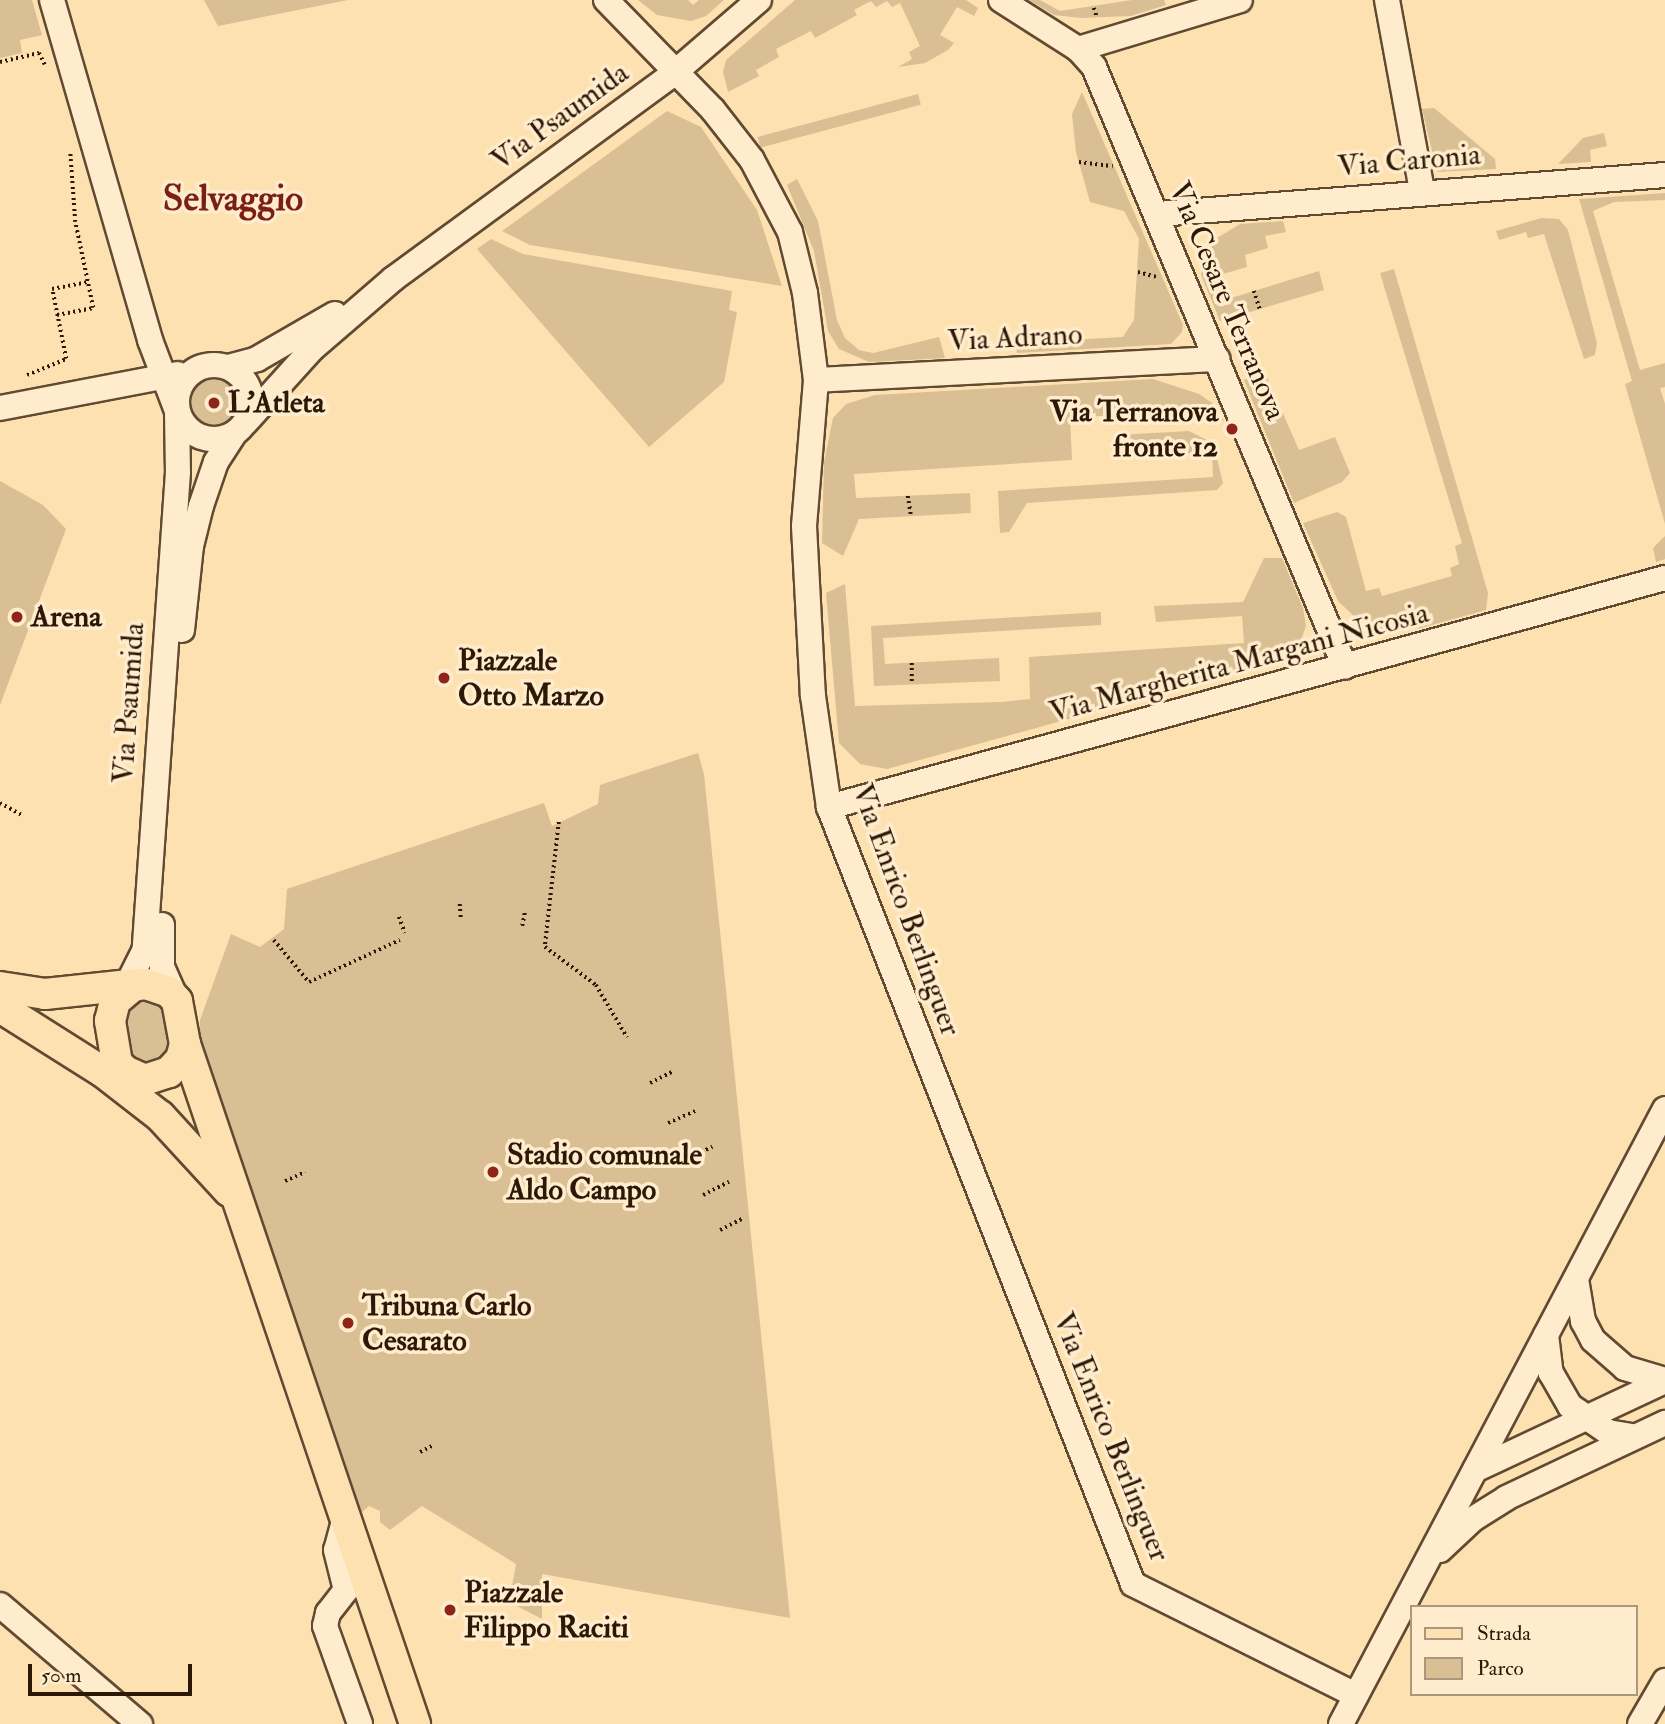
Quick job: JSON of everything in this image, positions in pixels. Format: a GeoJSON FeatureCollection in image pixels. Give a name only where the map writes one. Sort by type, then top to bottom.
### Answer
{"type":"FeatureCollection","features":[{"type":"Feature","properties":{"kind":"main road"},"geometry":{"type":"LineString","coordinates":[[0,987],[45,994],[133,987],[169,992],[177,1001],[185,1044],[236,1199],[415,1724]]}},
{"type":"Feature","properties":{"kind":"main road"},"geometry":{"type":"LineString","coordinates":[[122,1076],[110,1021],[115,1001],[133,987]]}},
{"type":"Feature","properties":{"kind":"main road"},"geometry":{"type":"LineString","coordinates":[[0,1007],[122,1076],[183,1138],[236,1199]]}},
{"type":"Feature","properties":{"kind":"main road"},"geometry":{"type":"LineString","coordinates":[[122,1076],[152,1079],[169,1073],[181,1059],[185,1044]]}},
{"type":"Feature","properties":{"kind":"street"},"geometry":{"type":"LineString","coordinates":[[52,0],[162,377],[187,428],[205,439],[240,428],[250,390],[228,368]]}},
{"type":"Feature","properties":{"kind":"street","name":"Via Enrico Berlinguer"},"geometry":{"type":"LineString","coordinates":[[606,0],[674,73],[713,110],[772,192],[790,232],[805,293],[816,380],[804,526],[813,696],[830,807],[1133,1584],[1356,1695]]}},
{"type":"Feature","properties":{"kind":"street","name":"Via Psaumida"},"geometry":{"type":"LineString","coordinates":[[177,1001],[160,957],[184,599],[201,506],[216,462],[240,428],[312,349],[393,279],[674,73],[759,0]]}},
{"type":"Feature","properties":{"kind":"street","name":"Via Cesare Terranova"},"geometry":{"type":"LineString","coordinates":[[1001,0],[1078,49],[1094,67],[1158,214],[1345,667]]}},
{"type":"Feature","properties":{"kind":"street"},"geometry":{"type":"LineString","coordinates":[[1078,49],[1240,0]]}},
{"type":"Feature","properties":{"kind":"street"},"geometry":{"type":"LineString","coordinates":[[1387,0],[1422,191]]}},
{"type":"Feature","properties":{"kind":"street","name":"Via Caronia"},"geometry":{"type":"LineString","coordinates":[[1158,214],[1422,191],[1665,176]]}},
{"type":"Feature","properties":{"kind":"street"},"geometry":{"type":"LineString","coordinates":[[0,408],[195,370],[228,368],[257,359],[393,279]]}},
{"type":"Feature","properties":{"kind":"street","name":"Via Adrano"},"geometry":{"type":"LineString","coordinates":[[816,380],[1217,359]]}},
{"type":"Feature","properties":{"kind":"street"},"geometry":{"type":"LineString","coordinates":[[177,411],[180,387],[195,370]]}},
{"type":"Feature","properties":{"kind":"street","name":"Via Psaumida"},"geometry":{"type":"LineString","coordinates":[[133,987],[145,949],[178,472],[177,411]]}},
{"type":"Feature","properties":{"kind":"street","name":"Via Margherita Margani Nicosia"},"geometry":{"type":"LineString","coordinates":[[830,807],[1665,579]]}},
{"type":"Feature","properties":{"kind":"street"},"geometry":{"type":"LineString","coordinates":[[1341,1724],[1665,1109]]}},
{"type":"Feature","properties":{"kind":"street"},"geometry":{"type":"LineString","coordinates":[[1576,1279],[1583,1321],[1600,1348],[1625,1368],[1665,1380]]}},
{"type":"Feature","properties":{"kind":"street"},"geometry":{"type":"LineString","coordinates":[[1546,1335],[1551,1373],[1559,1391],[1584,1419],[1608,1432],[1634,1437]]}},
{"type":"Feature","properties":{"kind":"street"},"geometry":{"type":"LineString","coordinates":[[1475,1470],[1665,1380]]}},
{"type":"Feature","properties":{"kind":"street"},"geometry":{"type":"LineString","coordinates":[[1427,1563],[1473,1520],[1506,1498],[1665,1423]]}},
{"type":"Feature","properties":{"kind":"street"},"geometry":{"type":"LineString","coordinates":[[344,1521],[336,1550],[346,1590],[328,1613],[325,1626],[359,1724]]}},
{"type":"Feature","properties":{"kind":"street"},"geometry":{"type":"LineString","coordinates":[[0,1605],[139,1724]]}},
{"type":"Feature","properties":{"kind":"street"},"geometry":{"type":"LineString","coordinates":[[1641,1724],[1665,1681]]}},
{"type":"Feature","properties":{"kind":"street"},"geometry":{"type":"LineString","coordinates":[[1641,1724],[1665,1702]]}},
{"type":"Feature","properties":{"kind":"path"},"geometry":{"type":"LineString","coordinates":[[1094,8],[1097,18]]}},
{"type":"Feature","properties":{"kind":"path"},"geometry":{"type":"LineString","coordinates":[[0,62],[39,53],[48,71]]}},
{"type":"Feature","properties":{"kind":"path"},"geometry":{"type":"LineString","coordinates":[[57,315],[93,308],[75,222],[75,174],[68,147]]}},
{"type":"Feature","properties":{"kind":"path"},"geometry":{"type":"LineString","coordinates":[[1079,162],[1115,167]]}},
{"type":"Feature","properties":{"kind":"path"},"geometry":{"type":"LineString","coordinates":[[1138,272],[1162,278]]}},
{"type":"Feature","properties":{"kind":"path"},"geometry":{"type":"LineString","coordinates":[[27,375],[66,359],[52,289],[87,282]]}},
{"type":"Feature","properties":{"kind":"path"},"geometry":{"type":"LineString","coordinates":[[1254,291],[1260,309]]}},
{"type":"Feature","properties":{"kind":"path"},"geometry":{"type":"LineString","coordinates":[[26,369],[30,385]]}},
{"type":"Feature","properties":{"kind":"path"},"geometry":{"type":"LineString","coordinates":[[908,496],[911,516]]}},
{"type":"Feature","properties":{"kind":"path"},"geometry":{"type":"LineString","coordinates":[[912,663],[912,685]]}},
{"type":"Feature","properties":{"kind":"path"},"geometry":{"type":"LineString","coordinates":[[0,803],[22,815]]}},
{"type":"Feature","properties":{"kind":"path"},"geometry":{"type":"LineString","coordinates":[[559,822],[545,947],[596,985],[627,1037]]}},
{"type":"Feature","properties":{"kind":"path"},"geometry":{"type":"LineString","coordinates":[[460,904],[461,920]]}},
{"type":"Feature","properties":{"kind":"path"},"geometry":{"type":"LineString","coordinates":[[522,926],[524,911]]}},
{"type":"Feature","properties":{"kind":"path"},"geometry":{"type":"LineString","coordinates":[[399,917],[405,933]]}},
{"type":"Feature","properties":{"kind":"path"},"geometry":{"type":"LineString","coordinates":[[274,940],[309,982],[400,940]]}},
{"type":"Feature","properties":{"kind":"path"},"geometry":{"type":"LineString","coordinates":[[650,1083],[674,1071]]}},
{"type":"Feature","properties":{"kind":"path"},"geometry":{"type":"LineString","coordinates":[[668,1123],[695,1111]]}},
{"type":"Feature","properties":{"kind":"path"},"geometry":{"type":"LineString","coordinates":[[686,1160],[712,1147]]}},
{"type":"Feature","properties":{"kind":"path"},"geometry":{"type":"LineString","coordinates":[[285,1181],[304,1172]]}},
{"type":"Feature","properties":{"kind":"path"},"geometry":{"type":"LineString","coordinates":[[703,1195],[729,1182]]}},
{"type":"Feature","properties":{"kind":"path"},"geometry":{"type":"LineString","coordinates":[[720,1230],[744,1219]]}},
{"type":"Feature","properties":{"kind":"path"},"geometry":{"type":"LineString","coordinates":[[420,1452],[434,1445]]}},
{"type":"Feature","properties":{"kind":"green space"},"geometry":{"type":"Polygon","coordinates":[[[0,0],[32,0],[42,35],[20,40],[22,53],[0,58],[0,0]]]}},
{"type":"Feature","properties":{"kind":"green space"},"geometry":{"type":"Polygon","coordinates":[[[204,0],[348,0],[218,26],[204,0]]]}},
{"type":"Feature","properties":{"kind":"green space"},"geometry":{"type":"Polygon","coordinates":[[[638,0],[688,0],[693,5],[699,0],[724,0],[706,16],[691,21],[657,15],[638,0]]]}},
{"type":"Feature","properties":{"kind":"green space"},"geometry":{"type":"Polygon","coordinates":[[[795,0],[966,0],[978,8],[974,16],[957,7],[940,35],[954,43],[948,50],[925,63],[898,67],[912,59],[909,52],[920,46],[900,3],[892,7],[887,1],[876,7],[871,1],[854,10],[857,15],[815,38],[811,31],[776,49],[779,57],[756,70],[759,76],[728,92],[723,72],[726,60],[795,0]]]}},
{"type":"Feature","properties":{"kind":"green space"},"geometry":{"type":"Polygon","coordinates":[[[1029,0],[1040,0],[1060,11],[1132,0],[1164,0],[1166,5],[1131,16],[1081,18],[1054,15],[1029,0]]]}},
{"type":"Feature","properties":{"kind":"green space"},"geometry":{"type":"Polygon","coordinates":[[[1082,92],[1183,325],[1182,332],[1171,344],[1017,353],[1015,343],[1123,337],[1134,320],[1139,239],[1124,211],[1090,202],[1076,152],[1072,114],[1082,92]]]}},
{"type":"Feature","properties":{"kind":"green space"},"geometry":{"type":"Polygon","coordinates":[[[918,94],[921,105],[761,148],[758,137],[918,94]]]}},
{"type":"Feature","properties":{"kind":"green space"},"geometry":{"type":"Polygon","coordinates":[[[1434,108],[1495,159],[1496,169],[1437,172],[1422,109],[1434,108]]]}},
{"type":"Feature","properties":{"kind":"green space"},"geometry":{"type":"Polygon","coordinates":[[[667,111],[701,127],[757,210],[782,286],[530,245],[502,231],[667,111]]]}},
{"type":"Feature","properties":{"kind":"green space"},"geometry":{"type":"Polygon","coordinates":[[[1604,133],[1607,146],[1590,150],[1591,162],[1558,164],[1583,138],[1604,133]]]}},
{"type":"Feature","properties":{"kind":"green space"},"geometry":{"type":"Polygon","coordinates":[[[797,179],[818,221],[837,320],[845,338],[859,350],[873,353],[939,337],[945,358],[869,362],[839,349],[828,331],[814,251],[787,185],[797,179]]]}},
{"type":"Feature","properties":{"kind":"green space"},"geometry":{"type":"Polygon","coordinates":[[[1665,193],[1665,200],[1614,202],[1593,211],[1640,370],[1665,363],[1665,387],[1660,388],[1665,404],[1665,524],[1625,384],[1632,381],[1579,199],[1665,193]]]}},
{"type":"Feature","properties":{"kind":"green space"},"geometry":{"type":"Polygon","coordinates":[[[1542,218],[1559,219],[1568,230],[1597,343],[1595,355],[1584,359],[1544,234],[1528,238],[1526,232],[1499,240],[1496,231],[1542,218]]]}},
{"type":"Feature","properties":{"kind":"green space"},"geometry":{"type":"Polygon","coordinates":[[[1283,221],[1286,232],[1265,236],[1268,248],[1245,255],[1247,267],[1223,274],[1231,298],[1319,271],[1324,290],[1220,321],[1201,275],[1208,250],[1217,238],[1240,224],[1283,221]]]}},
{"type":"Feature","properties":{"kind":"green space"},"geometry":{"type":"Polygon","coordinates":[[[491,239],[523,254],[732,291],[729,310],[737,312],[724,382],[649,447],[477,249],[491,239]]]}},
{"type":"Feature","properties":{"kind":"green space"},"geometry":{"type":"Polygon","coordinates":[[[1394,269],[1488,593],[1486,610],[1421,628],[1386,631],[1358,620],[1338,601],[1303,523],[1337,512],[1346,517],[1366,591],[1379,588],[1382,596],[1452,576],[1450,568],[1459,564],[1455,546],[1462,543],[1380,273],[1394,269]]]}},
{"type":"Feature","properties":{"kind":"green space"},"geometry":{"type":"Polygon","coordinates":[[[1264,370],[1299,450],[1335,437],[1350,473],[1342,482],[1294,503],[1244,380],[1264,370]]]}},
{"type":"Feature","properties":{"kind":"green space"},"geometry":{"type":"Polygon","coordinates":[[[214,378],[232,385],[239,403],[232,421],[214,428],[196,421],[189,403],[196,385],[214,378]]]}},
{"type":"Feature","properties":{"kind":"green space"},"geometry":{"type":"Polygon","coordinates":[[[1153,379],[1199,394],[1212,403],[1224,421],[1188,410],[1070,418],[1072,460],[854,474],[856,498],[970,493],[971,513],[859,519],[843,556],[822,543],[824,462],[833,418],[846,404],[875,395],[1153,379]]]}},
{"type":"Feature","properties":{"kind":"green space"},"geometry":{"type":"Polygon","coordinates":[[[1189,431],[1213,443],[1223,483],[1217,490],[1027,503],[1009,532],[1000,533],[998,491],[1213,477],[1212,452],[1119,457],[1117,435],[1189,431]]]}},
{"type":"Feature","properties":{"kind":"green space","name":"Arena"},"geometry":{"type":"Polygon","coordinates":[[[0,481],[43,505],[66,529],[0,705],[0,481]]]}},
{"type":"Feature","properties":{"kind":"green space"},"geometry":{"type":"Polygon","coordinates":[[[1665,536],[1665,559],[1656,562],[1653,548],[1665,536]]]}},
{"type":"Feature","properties":{"kind":"green space"},"geometry":{"type":"Polygon","coordinates":[[[1264,558],[1282,558],[1303,608],[1306,626],[1301,640],[1269,664],[887,769],[860,764],[839,743],[826,593],[845,584],[855,706],[1002,702],[1030,699],[1029,657],[1244,643],[1242,616],[1156,622],[1154,606],[1243,602],[1264,558]]]}},
{"type":"Feature","properties":{"kind":"green space"},"geometry":{"type":"Polygon","coordinates":[[[1101,612],[1101,625],[883,638],[885,664],[999,658],[1000,681],[874,686],[871,626],[1101,612]]]}},
{"type":"Feature","properties":{"kind":"green space","name":"Stadio comunale Aldo Campo"},"geometry":{"type":"Polygon","coordinates":[[[698,753],[704,774],[790,1618],[542,1574],[542,1619],[509,1602],[516,1564],[422,1506],[390,1530],[380,1522],[380,1511],[369,1506],[362,1512],[354,1508],[199,1056],[200,1020],[231,934],[260,947],[284,929],[287,889],[544,803],[552,826],[598,804],[600,785],[698,753]]]}},
{"type":"Feature","properties":{"kind":"green space"},"geometry":{"type":"Polygon","coordinates":[[[135,998],[156,999],[165,1009],[170,1051],[158,1068],[131,1063],[122,1014],[135,998]]]}},
{"type":"Feature","properties":{"kind":"place","name":"L'Atleta"},"geometry":{"type":"Point","coordinates":[214,403]}},
{"type":"Feature","properties":{"kind":"place","name":"Via Terranova fronte 12"},"geometry":{"type":"Point","coordinates":[1232,429]}},
{"type":"Feature","properties":{"kind":"place","name":"Arena"},"geometry":{"type":"Point","coordinates":[17,617]}},
{"type":"Feature","properties":{"kind":"place","name":"Piazzale Otto Marzo"},"geometry":{"type":"Point","coordinates":[444,678]}},
{"type":"Feature","properties":{"kind":"place","name":"Stadio comunale Aldo Campo"},"geometry":{"type":"Point","coordinates":[493,1172]}},
{"type":"Feature","properties":{"kind":"place","name":"Tribuna Carlo Cesarato"},"geometry":{"type":"Point","coordinates":[348,1323]}},
{"type":"Feature","properties":{"kind":"place","name":"Piazzale Filippo Raciti"},"geometry":{"type":"Point","coordinates":[450,1610]}},
{"type":"Feature","properties":{"kind":"district","name":"Selvaggio"},"geometry":{"type":"Point","coordinates":[233,199]}}]}
